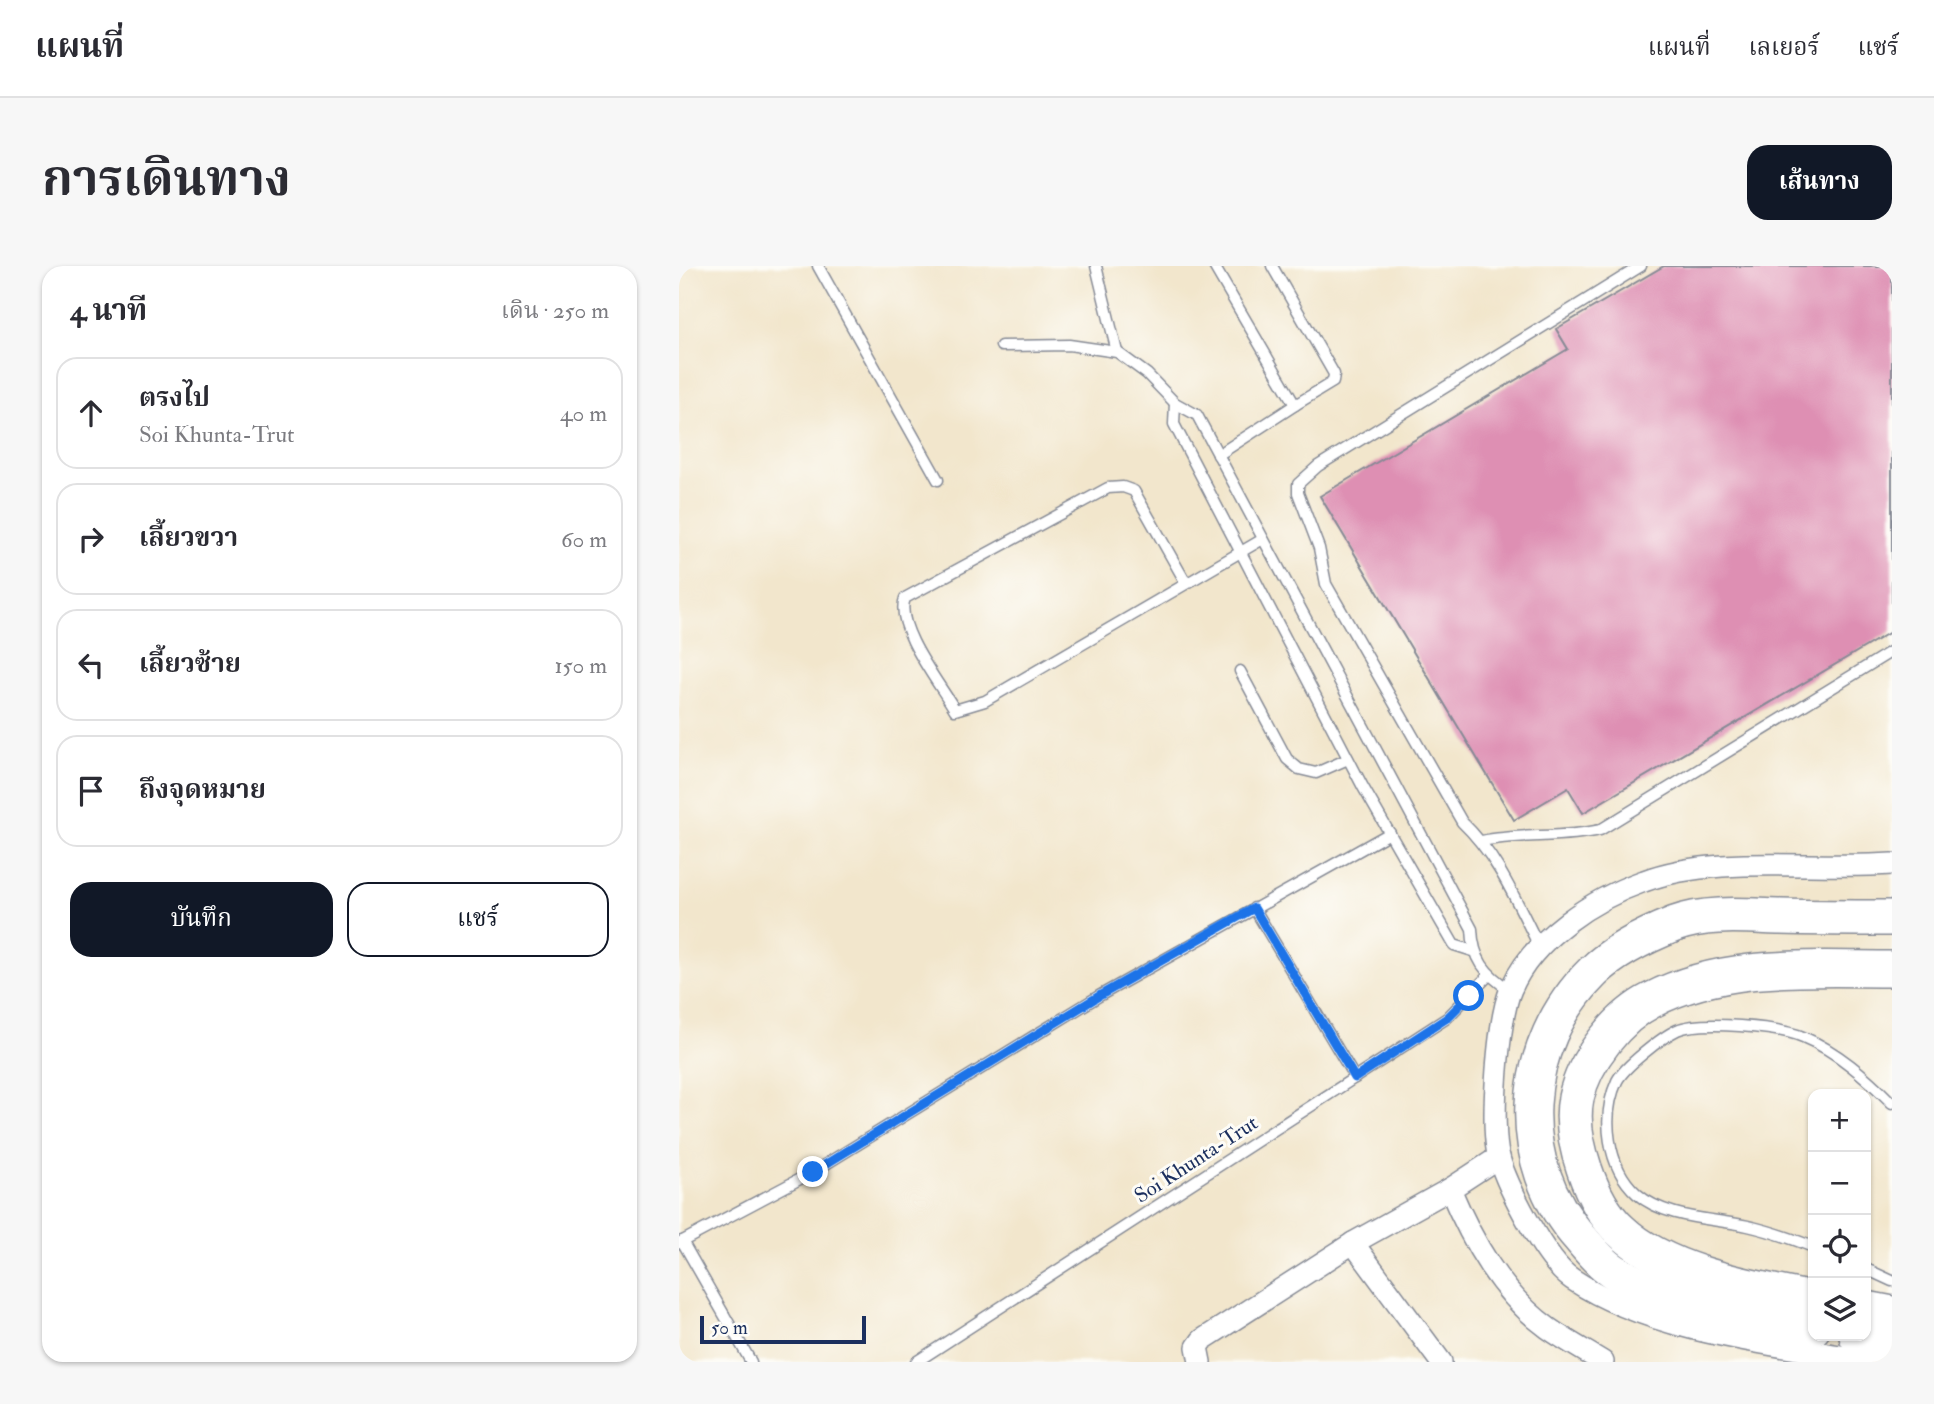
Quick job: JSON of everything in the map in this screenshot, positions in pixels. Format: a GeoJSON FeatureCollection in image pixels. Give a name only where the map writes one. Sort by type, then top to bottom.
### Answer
{"type":"FeatureCollection","features":[{"type":"Feature","properties":{"kind":"main road"},"geometry":{"type":"LineString","coordinates":[[1808,1327],[1721,1311],[1649,1290],[1613,1271],[1562,1218],[1544,1181],[1531,1122],[1538,1065],[1558,1020],[1575,992],[1594,971],[1616,954],[1678,923],[1721,916],[1892,918]]}},
{"type":"Feature","properties":{"kind":"main road"},"geometry":{"type":"LineString","coordinates":[[1808,1299],[1754,1288],[1678,1265],[1620,1230],[1600,1205],[1589,1182],[1580,1153],[1576,1099],[1584,1075],[1610,1036],[1628,1014],[1652,999],[1694,982],[1741,972],[1808,969],[1892,970]]}},
{"type":"Feature","properties":{"kind":"main road"},"geometry":{"type":"LineString","coordinates":[[1871,1310],[1892,1314]]}},
{"type":"Feature","properties":{"kind":"main road"},"geometry":{"type":"LineString","coordinates":[[1871,1338],[1892,1342]]}},
{"type":"Feature","properties":{"kind":"street"},"geometry":{"type":"LineString","coordinates":[[1877,1362],[1678,1327],[1570,1279],[1541,1248],[1499,1157],[1495,1071],[1510,990],[1539,946],[1599,901],[1645,880],[1696,868],[1892,864]]}},
{"type":"Feature","properties":{"kind":"street"},"geometry":{"type":"LineString","coordinates":[[1200,1362],[1197,1347],[1202,1340],[1353,1243],[1450,1189],[1499,1157]]}},
{"type":"Feature","properties":{"kind":"street"},"geometry":{"type":"LineString","coordinates":[[1450,1189],[1473,1241],[1505,1286],[1546,1326],[1603,1362]]}},
{"type":"Feature","properties":{"kind":"street"},"geometry":{"type":"LineString","coordinates":[[1353,1243],[1441,1362]]}},
{"type":"Feature","properties":{"kind":"lane"},"geometry":{"type":"LineString","coordinates":[[818,266],[938,480]]}},
{"type":"Feature","properties":{"kind":"lane"},"geometry":{"type":"LineString","coordinates":[[1096,266],[1117,352]]}},
{"type":"Feature","properties":{"kind":"lane"},"geometry":{"type":"LineString","coordinates":[[1214,266],[1295,405]]}},
{"type":"Feature","properties":{"kind":"lane"},"geometry":{"type":"LineString","coordinates":[[1218,455],[1333,382],[1335,374],[1272,266]]}},
{"type":"Feature","properties":{"kind":"lane"},"geometry":{"type":"LineString","coordinates":[[1539,946],[1482,841],[1462,822],[1326,584],[1319,548],[1298,493],[1298,484],[1318,466],[1641,266]]}},
{"type":"Feature","properties":{"kind":"lane"},"geometry":{"type":"LineString","coordinates":[[1001,346],[1069,345],[1117,352],[1147,374],[1175,402],[1197,415],[1472,929],[1473,951],[1488,976],[1510,990]]}},
{"type":"Feature","properties":{"kind":"lane"},"geometry":{"type":"LineString","coordinates":[[1175,402],[1174,424],[1348,759],[1454,945],[1473,951]]}},
{"type":"Feature","properties":{"kind":"lane"},"geometry":{"type":"LineString","coordinates":[[1186,583],[1134,491],[1123,487],[1108,488],[905,598],[902,606],[904,625],[955,710],[965,709],[985,701],[1263,539]]}},
{"type":"Feature","properties":{"kind":"lane"},"geometry":{"type":"LineString","coordinates":[[1482,841],[1511,835],[1576,835],[1600,830],[1892,651]]}},
{"type":"Feature","properties":{"kind":"lane"},"geometry":{"type":"LineString","coordinates":[[1240,671],[1287,759],[1299,769],[1316,774],[1348,759]]}},
{"type":"Feature","properties":{"kind":"lane"},"geometry":{"type":"LineString","coordinates":[[751,1362],[681,1242],[813,1172],[1099,996],[1390,833]]}},
{"type":"Feature","properties":{"kind":"lane"},"geometry":{"type":"LineString","coordinates":[[1254,908],[1355,1078]]}},
{"type":"Feature","properties":{"kind":"lane","name":"Soi Khunta-Trut"},"geometry":{"type":"LineString","coordinates":[[916,1362],[1447,1018],[1488,976]]}},
{"type":"Feature","properties":{"kind":"lane"},"geometry":{"type":"LineString","coordinates":[[1808,1245],[1748,1226],[1658,1207],[1636,1192],[1618,1168],[1607,1118],[1618,1078],[1645,1051],[1677,1030],[1695,1026],[1733,1027],[1800,1035],[1821,1045],[1892,1103]]}},
{"type":"Feature","properties":{"kind":"lane"},"geometry":{"type":"LineString","coordinates":[[1871,1272],[1892,1282]]}},
{"type":"Feature","properties":{"kind":"building"},"geometry":{"type":"Polygon","coordinates":[[[1664,266],[1892,266],[1892,631],[1583,813],[1568,788],[1514,820],[1320,496],[1568,349],[1556,329],[1664,266]]]}},
{"type":"Feature","properties":{"kind":"route"},"geometry":{"type":"LineString","coordinates":[[813,1172],[1099,996],[1254,908],[1355,1078],[1447,1018],[1469,996]]}}]}
